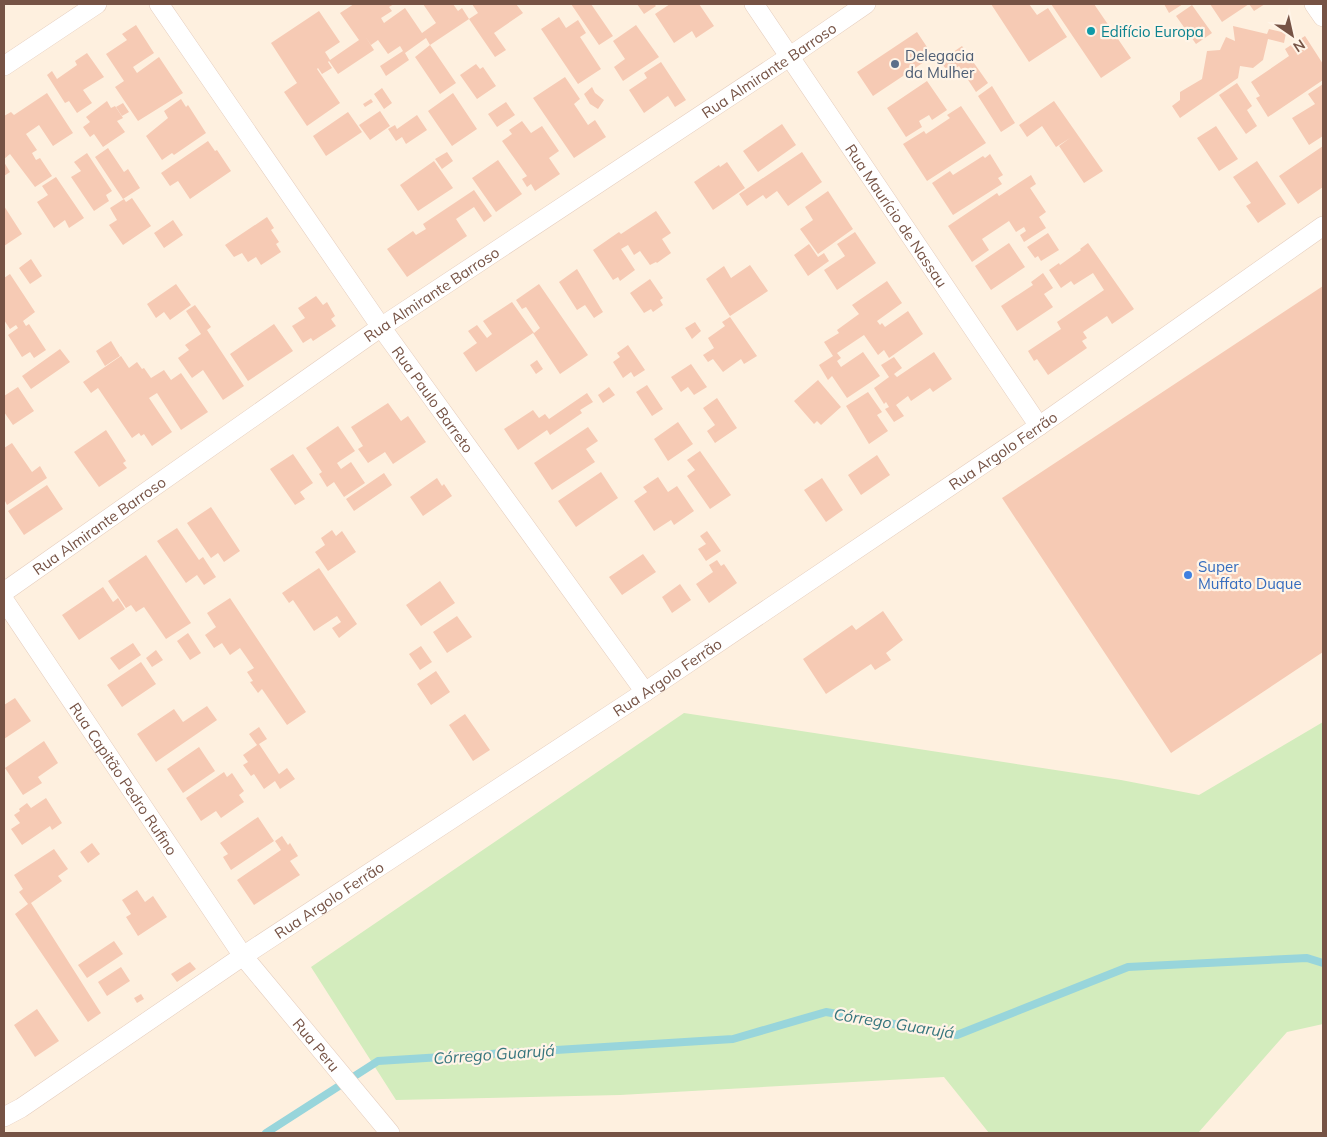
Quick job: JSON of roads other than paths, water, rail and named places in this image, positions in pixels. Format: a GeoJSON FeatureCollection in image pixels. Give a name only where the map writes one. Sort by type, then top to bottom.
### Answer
{"type":"FeatureCollection","features":[{"type":"Feature","properties":{"kind":"street"},"geometry":{"type":"LineString","coordinates":[[4,66],[97,4]]}},
{"type":"Feature","properties":{"kind":"street","name":"Rua Paulo Barreto"},"geometry":{"type":"LineString","coordinates":[[159,4],[381,327],[645,692]]}},
{"type":"Feature","properties":{"kind":"street","name":"Rua Maurício de Nassau"},"geometry":{"type":"LineString","coordinates":[[754,4],[1039,426]]}},
{"type":"Feature","properties":{"kind":"street","name":"Rua Almirante Barroso"},"geometry":{"type":"LineString","coordinates":[[4,592],[381,327],[866,4]]}},
{"type":"Feature","properties":{"kind":"street"},"geometry":{"type":"LineString","coordinates":[[1314,4],[1323,17]]}},
{"type":"Feature","properties":{"kind":"street","name":"Rua Argolo Ferrão"},"geometry":{"type":"LineString","coordinates":[[4,1117],[21,1108],[243,956],[645,692],[1039,426],[1323,226]]}},
{"type":"Feature","properties":{"kind":"street","name":"Rua Capitão Pedro Rufino"},"geometry":{"type":"LineString","coordinates":[[4,600],[243,956]]}},
{"type":"Feature","properties":{"kind":"street","name":"Rua Peru"},"geometry":{"type":"LineString","coordinates":[[243,956],[390,1133]]}},
{"type":"Feature","properties":{"kind":"waterway","name":"Córrego Guarujá"},"geometry":{"type":"LineString","coordinates":[[266,1133],[378,1061],[733,1039],[826,1012],[957,1035],[1128,967],[1307,958],[1323,963]]}},
{"type":"Feature","properties":{"kind":"place","name":"Edifício Europa"},"geometry":{"type":"Point","coordinates":[1091,31]}},
{"type":"Feature","properties":{"kind":"place","name":"Delegacia da Mulher"},"geometry":{"type":"Point","coordinates":[895,64]}},
{"type":"Feature","properties":{"kind":"place","name":"Super Muffato Duque"},"geometry":{"type":"Point","coordinates":[1188,575]}}]}
